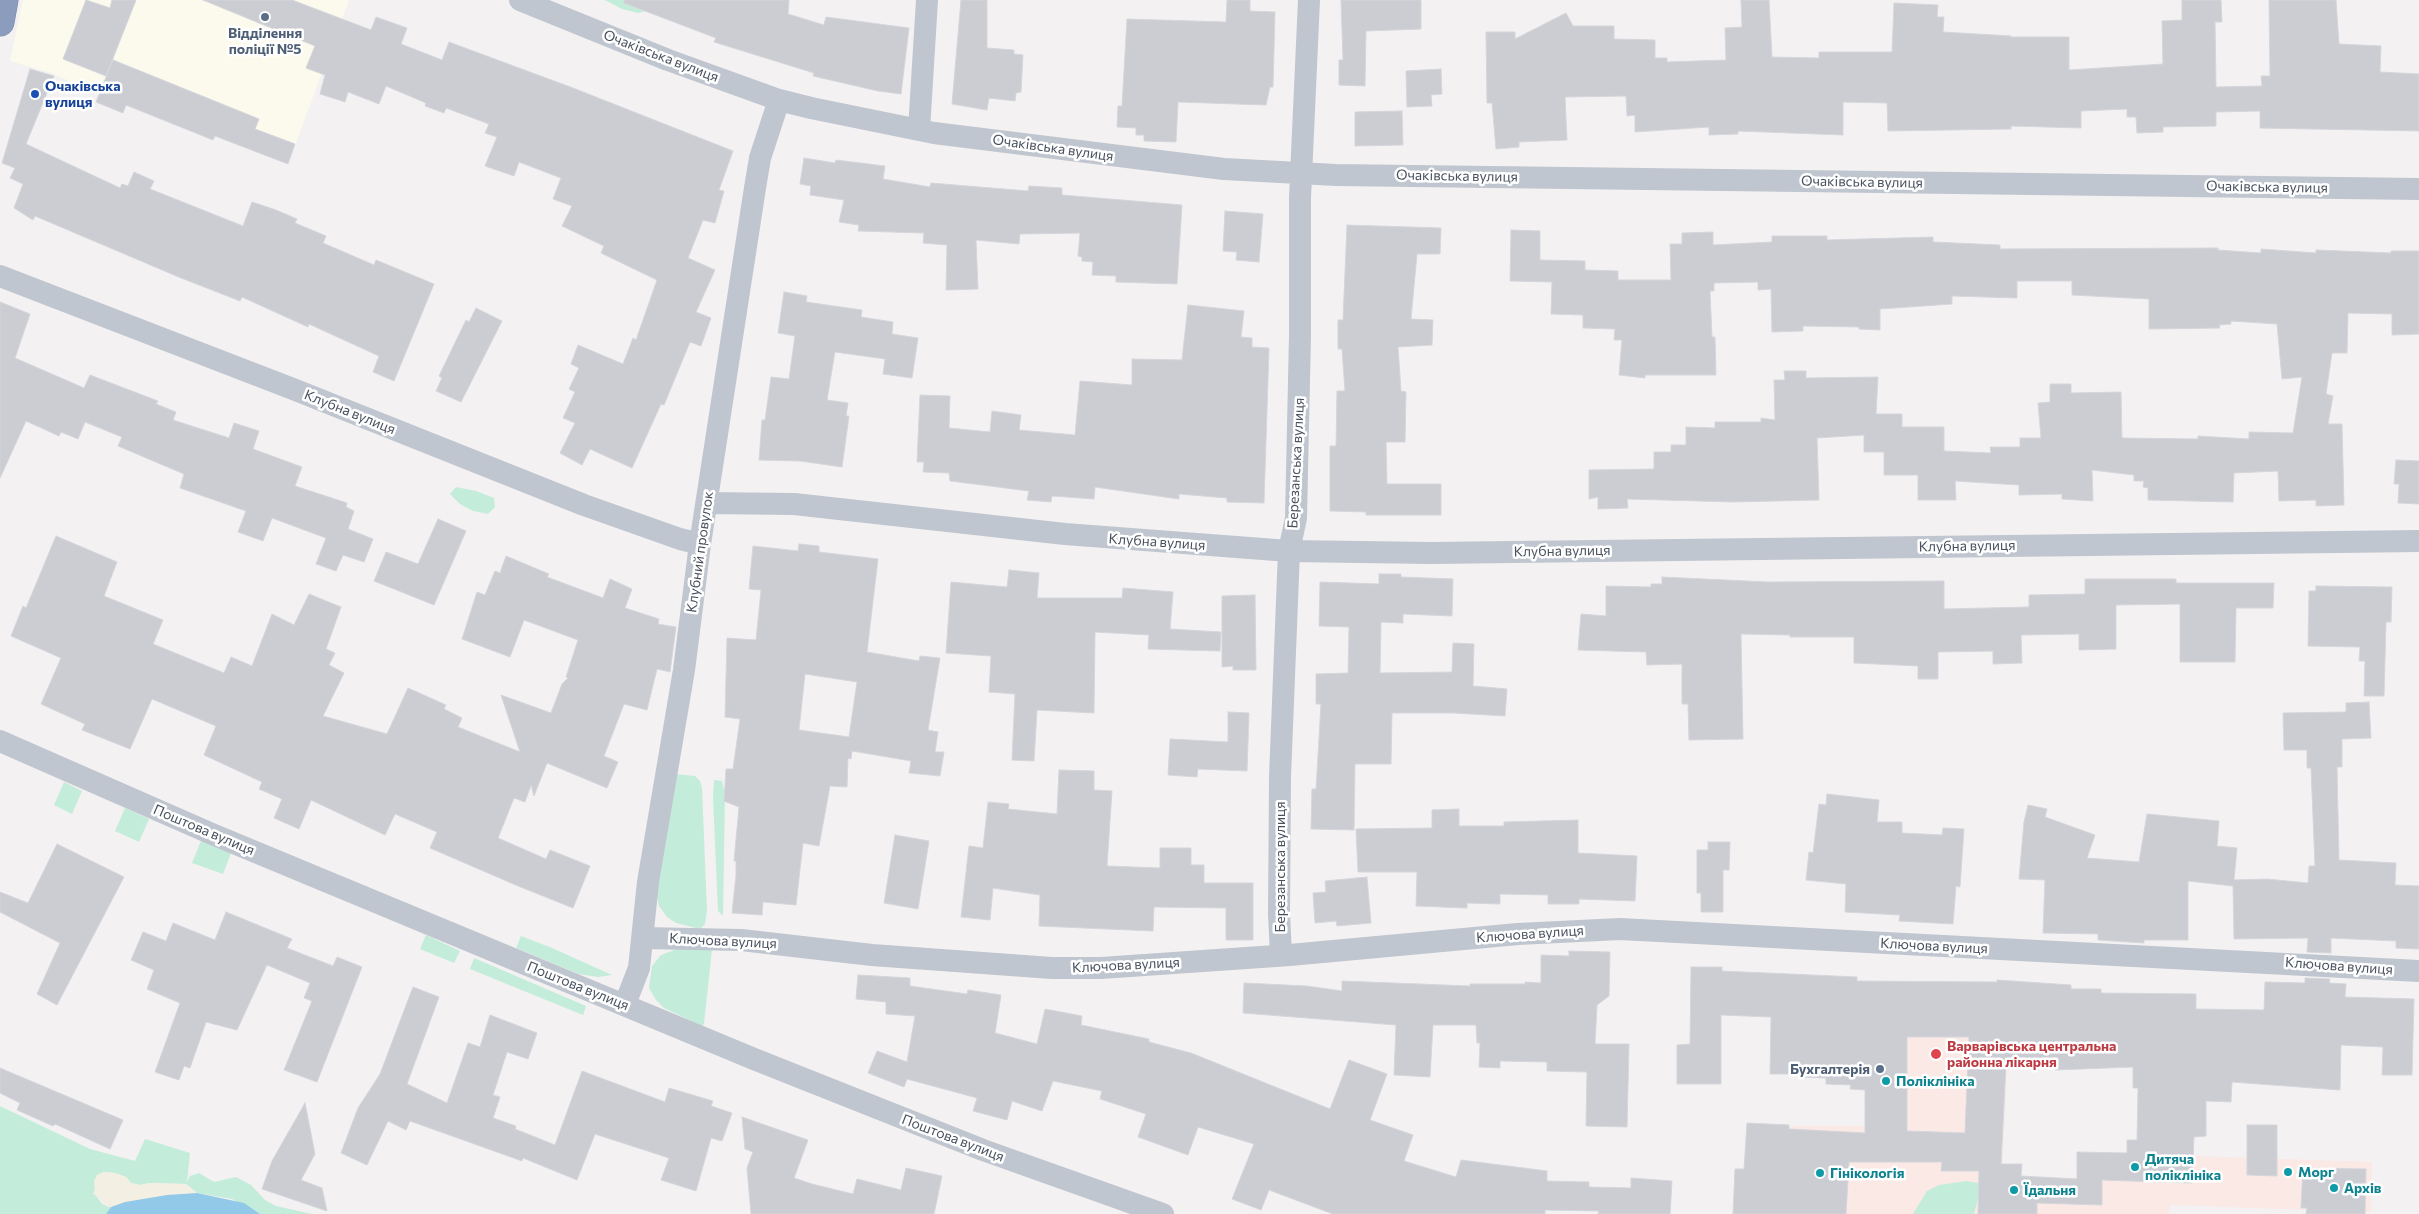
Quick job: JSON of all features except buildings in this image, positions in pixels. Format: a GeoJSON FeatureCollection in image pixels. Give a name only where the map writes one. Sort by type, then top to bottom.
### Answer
{"type":"FeatureCollection","features":[{"type":"Feature","properties":{"kind":"highway"},"geometry":{"type":"LineString","coordinates":[[0,22],[4,0]]}},
{"type":"Feature","properties":{"kind":"street","name":"Очаківська вулиця"},"geometry":{"type":"LineString","coordinates":[[520,0],[633,47],[779,100],[846,116],[919,130],[1224,169],[1302,173],[2419,189]]}},
{"type":"Feature","properties":{"kind":"street"},"geometry":{"type":"LineString","coordinates":[[919,130],[927,0]]}},
{"type":"Feature","properties":{"kind":"street","name":"Березанська вулиця"},"geometry":{"type":"LineString","coordinates":[[1281,955],[1279,914],[1280,777],[1289,551],[1296,518],[1302,173],[1309,0]]}},
{"type":"Feature","properties":{"kind":"street","name":"Клубний провулок"},"geometry":{"type":"LineString","coordinates":[[625,1004],[639,968],[648,882],[684,670],[700,544],[760,158],[779,100]]}},
{"type":"Feature","properties":{"kind":"street","name":"Клубна вулиця"},"geometry":{"type":"LineString","coordinates":[[0,276],[303,393],[584,505],[680,539],[700,544]]}},
{"type":"Feature","properties":{"kind":"street","name":"Клубна вулиця"},"geometry":{"type":"LineString","coordinates":[[707,503],[794,504],[1074,535],[1289,551],[1431,553],[2419,541]]}},
{"type":"Feature","properties":{"kind":"street","name":"Поштова вулиця"},"geometry":{"type":"LineString","coordinates":[[0,741],[212,834],[484,949],[625,1004],[910,1122],[1163,1214]]}},
{"type":"Feature","properties":{"kind":"street","name":"Ключова вулиця"},"geometry":{"type":"LineString","coordinates":[[643,938],[741,940],[872,955],[1052,968],[1101,968],[1281,955],[1518,934],[1620,929],[2419,972]]}},
{"type":"Feature","properties":{"kind":"shaded area"},"geometry":{"type":"Polygon","coordinates":[[[23,0],[349,0],[288,164],[205,131],[203,135],[51,73],[10,61],[23,0]]]}},
{"type":"Feature","properties":{"kind":"shaded area","name":"Варварівська центральна районна лікарня"},"geometry":{"type":"Polygon","coordinates":[[[1864,981],[2011,982],[2002,1176],[2076,1178],[2077,1152],[2372,1162],[2371,1212],[2170,1205],[2169,1214],[1783,1214],[1791,1126],[1865,1126],[1864,981]]]}},
{"type":"Feature","properties":{"kind":"green space"},"geometry":{"type":"Polygon","coordinates":[[[605,0],[656,0],[646,11],[638,13],[622,9],[605,0]]]}},
{"type":"Feature","properties":{"kind":"green space"},"geometry":{"type":"Polygon","coordinates":[[[456,487],[476,491],[494,498],[495,507],[488,514],[473,511],[460,504],[450,494],[456,487]]]}},
{"type":"Feature","properties":{"kind":"green space"},"geometry":{"type":"Polygon","coordinates":[[[674,774],[695,776],[700,781],[702,788],[707,911],[705,924],[700,929],[676,923],[667,917],[659,906],[656,893],[674,774]]]}},
{"type":"Feature","properties":{"kind":"green space"},"geometry":{"type":"Polygon","coordinates":[[[714,780],[722,781],[725,794],[723,916],[718,911],[713,798],[714,780]]]}},
{"type":"Feature","properties":{"kind":"green space"},"geometry":{"type":"Polygon","coordinates":[[[64,782],[82,791],[72,814],[54,805],[64,782]]]}},
{"type":"Feature","properties":{"kind":"green space"},"geometry":{"type":"Polygon","coordinates":[[[125,808],[149,819],[139,842],[115,831],[125,808]]]}},
{"type":"Feature","properties":{"kind":"green space"},"geometry":{"type":"Polygon","coordinates":[[[201,841],[231,853],[223,874],[192,863],[201,841]]]}},
{"type":"Feature","properties":{"kind":"green space"},"geometry":{"type":"Polygon","coordinates":[[[426,935],[460,951],[454,963],[420,949],[426,935]]]}},
{"type":"Feature","properties":{"kind":"green space"},"geometry":{"type":"Polygon","coordinates":[[[521,936],[612,975],[598,977],[579,974],[516,948],[521,936]]]}},
{"type":"Feature","properties":{"kind":"green space"},"geometry":{"type":"Polygon","coordinates":[[[677,949],[712,949],[704,1024],[702,1026],[664,1008],[656,1000],[649,988],[652,966],[661,955],[677,949]]]}},
{"type":"Feature","properties":{"kind":"green space"},"geometry":{"type":"Polygon","coordinates":[[[474,958],[586,1006],[583,1015],[470,969],[474,958]]]}},
{"type":"Feature","properties":{"kind":"green space"},"geometry":{"type":"Polygon","coordinates":[[[0,1106],[90,1149],[135,1161],[145,1139],[190,1153],[187,1182],[190,1176],[199,1173],[214,1182],[236,1177],[251,1185],[265,1200],[276,1206],[312,1214],[260,1214],[232,1199],[197,1193],[186,1184],[150,1183],[140,1185],[131,1183],[126,1177],[115,1173],[104,1172],[97,1175],[94,1193],[102,1204],[111,1207],[106,1214],[0,1214],[0,1106]]]}},
{"type":"Feature","properties":{"kind":"green space"},"geometry":{"type":"Polygon","coordinates":[[[1967,1181],[1978,1183],[1981,1188],[1974,1214],[1913,1214],[1927,1191],[1939,1185],[1967,1181]]]}},
{"type":"Feature","properties":{"kind":"sand"},"geometry":{"type":"Polygon","coordinates":[[[104,1172],[126,1177],[131,1183],[139,1185],[150,1183],[186,1184],[197,1193],[167,1195],[107,1207],[93,1194],[95,1190],[94,1181],[97,1175],[104,1172]]]}},
{"type":"Feature","properties":{"kind":"water"},"geometry":{"type":"Polygon","coordinates":[[[197,1193],[244,1203],[260,1214],[106,1214],[111,1207],[125,1202],[167,1195],[197,1193]]]}},
{"type":"Feature","properties":{"kind":"place","name":"Відділення поліції №5"},"geometry":{"type":"Point","coordinates":[265,17]}},
{"type":"Feature","properties":{"kind":"place","name":"Очаківська вулиця"},"geometry":{"type":"Point","coordinates":[35,94]}},
{"type":"Feature","properties":{"kind":"place","name":"Варварівська центральна районна лікарня"},"geometry":{"type":"Point","coordinates":[1936,1054]}},
{"type":"Feature","properties":{"kind":"place","name":"Бухгалтерія"},"geometry":{"type":"Point","coordinates":[1880,1069]}},
{"type":"Feature","properties":{"kind":"place","name":"Поліклініка"},"geometry":{"type":"Point","coordinates":[1886,1081]}},
{"type":"Feature","properties":{"kind":"place","name":"Дитяча поліклініка"},"geometry":{"type":"Point","coordinates":[2135,1167]}},
{"type":"Feature","properties":{"kind":"place","name":"Морг"},"geometry":{"type":"Point","coordinates":[2288,1172]}},
{"type":"Feature","properties":{"kind":"place","name":"Гінікологія"},"geometry":{"type":"Point","coordinates":[1820,1173]}},
{"type":"Feature","properties":{"kind":"place","name":"Архів"},"geometry":{"type":"Point","coordinates":[2334,1188]}},
{"type":"Feature","properties":{"kind":"place","name":"Їдальня"},"geometry":{"type":"Point","coordinates":[2014,1190]}}]}
